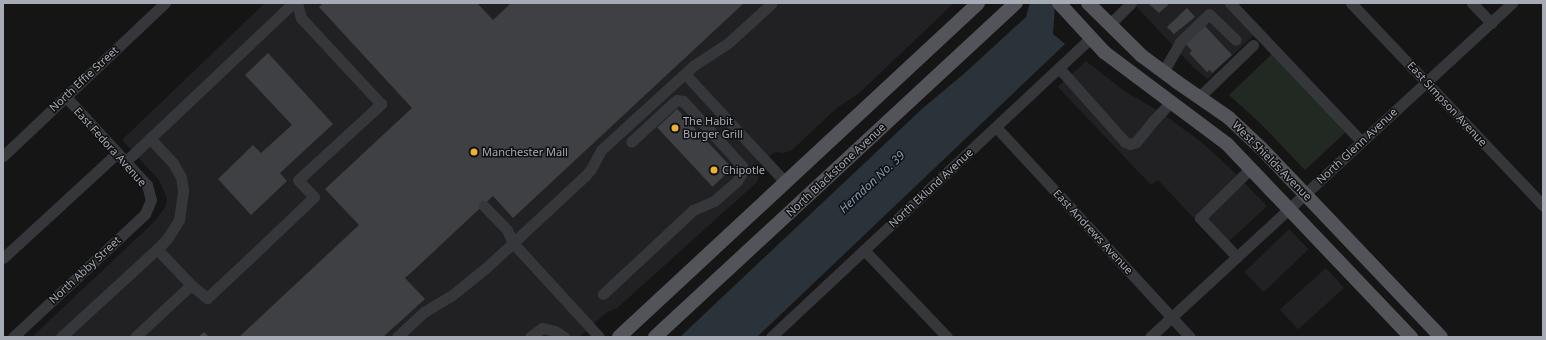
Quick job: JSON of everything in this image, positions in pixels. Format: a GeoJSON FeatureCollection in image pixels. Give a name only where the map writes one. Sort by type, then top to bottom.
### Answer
{"type":"FeatureCollection","features":[{"type":"Feature","properties":{"kind":"main road"},"geometry":{"type":"LineString","coordinates":[[619,337],[978,3]]}},
{"type":"Feature","properties":{"kind":"main road","name":"North Blackstone Avenue"},"geometry":{"type":"LineString","coordinates":[[655,337],[1016,3]]}},
{"type":"Feature","properties":{"kind":"main road","name":"West Shields Avenue"},"geometry":{"type":"LineString","coordinates":[[1059,3],[1104,52],[1227,144],[1411,337]]}},
{"type":"Feature","properties":{"kind":"main road","name":"West Shields Avenue"},"geometry":{"type":"LineString","coordinates":[[1095,6],[1109,25],[1163,72],[1229,118],[1261,148],[1441,337]]}},
{"type":"Feature","properties":{"kind":"street","name":"North Effie Street"},"geometry":{"type":"LineString","coordinates":[[3,156],[165,3]]}},
{"type":"Feature","properties":{"kind":"street"},"geometry":{"type":"LineString","coordinates":[[125,162],[293,3]]}},
{"type":"Feature","properties":{"kind":"street"},"geometry":{"type":"LineString","coordinates":[[157,249],[191,285],[207,298],[314,197],[298,180],[381,104],[301,18],[297,3]]}},
{"type":"Feature","properties":{"kind":"street"},"geometry":{"type":"LineString","coordinates":[[397,337],[424,312],[451,296],[487,267],[585,176],[601,150],[685,74],[728,42],[772,3]]}},
{"type":"Feature","properties":{"kind":"street"},"geometry":{"type":"LineString","coordinates":[[1109,25],[1131,3]]}},
{"type":"Feature","properties":{"kind":"street"},"geometry":{"type":"LineString","coordinates":[[1230,3],[1361,141]]}},
{"type":"Feature","properties":{"kind":"street","name":"East Simpson Avenue"},"geometry":{"type":"LineString","coordinates":[[1351,3],[1543,205]]}},
{"type":"Feature","properties":{"kind":"street"},"geometry":{"type":"LineString","coordinates":[[1472,3],[1491,22]]}},
{"type":"Feature","properties":{"kind":"street","name":"North Glenn Avenue"},"geometry":{"type":"LineString","coordinates":[[1150,337],[1512,3]]}},
{"type":"Feature","properties":{"kind":"street"},"geometry":{"type":"LineString","coordinates":[[1163,72],[1180,42],[1209,14],[1236,40]]}},
{"type":"Feature","properties":{"kind":"street","name":"North Eklund Avenue"},"geometry":{"type":"LineString","coordinates":[[771,337],[1091,38]]}},
{"type":"Feature","properties":{"kind":"street"},"geometry":{"type":"LineString","coordinates":[[1199,97],[1253,45]]}},
{"type":"Feature","properties":{"kind":"street"},"geometry":{"type":"LineString","coordinates":[[1059,68],[1125,142],[1130,144],[1136,142],[1171,102]]}},
{"type":"Feature","properties":{"kind":"street"},"geometry":{"type":"LineString","coordinates":[[685,74],[785,182]]}},
{"type":"Feature","properties":{"kind":"street","name":"East Fedora Avenue"},"geometry":{"type":"LineString","coordinates":[[66,97],[147,185],[151,200]]}},
{"type":"Feature","properties":{"kind":"street"},"geometry":{"type":"LineString","coordinates":[[603,294],[693,210],[714,201],[738,181],[743,171],[742,166],[688,105],[677,100],[631,142]]}},
{"type":"Feature","properties":{"kind":"street","name":"East Andrews Avenue"},"geometry":{"type":"LineString","coordinates":[[996,127],[1190,337]]}},
{"type":"Feature","properties":{"kind":"street"},"geometry":{"type":"LineString","coordinates":[[61,337],[157,249],[167,238],[179,220],[183,190],[181,177],[173,163],[150,138]]}},
{"type":"Feature","properties":{"kind":"street"},"geometry":{"type":"LineString","coordinates":[[3,258],[116,153]]}},
{"type":"Feature","properties":{"kind":"street"},"geometry":{"type":"LineString","coordinates":[[1237,257],[1200,218],[1250,169]]}},
{"type":"Feature","properties":{"kind":"street","name":"North Abby Street"},"geometry":{"type":"LineString","coordinates":[[13,337],[145,214],[151,200]]}},
{"type":"Feature","properties":{"kind":"street"},"geometry":{"type":"LineString","coordinates":[[484,206],[507,230],[513,243],[599,337]]}},
{"type":"Feature","properties":{"kind":"street"},"geometry":{"type":"LineString","coordinates":[[864,250],[947,337]]}},
{"type":"Feature","properties":{"kind":"street"},"geometry":{"type":"LineString","coordinates":[[135,337],[191,285]]}},
{"type":"Feature","properties":{"kind":"street"},"geometry":{"type":"LineString","coordinates":[[530,337],[542,328],[555,331],[564,337]]}},
{"type":"Feature","properties":{"kind":"shaded area"},"geometry":{"type":"Polygon","coordinates":[[[265,3],[954,3],[858,94],[838,107],[792,150],[784,153],[774,152],[757,167],[760,174],[757,182],[616,309],[607,312],[579,337],[32,337],[155,221],[165,207],[167,198],[159,180],[122,140],[265,3]]]}},
{"type":"Feature","properties":{"kind":"shaded area"},"geometry":{"type":"Polygon","coordinates":[[[1133,3],[1226,3],[1255,34],[1208,79],[1194,68],[1133,3]]]}},
{"type":"Feature","properties":{"kind":"shaded area"},"geometry":{"type":"Polygon","coordinates":[[[1273,53],[1347,131],[1305,170],[1259,122],[1229,95],[1273,53]]]}},
{"type":"Feature","properties":{"kind":"shaded area"},"geometry":{"type":"Polygon","coordinates":[[[1086,61],[1123,90],[1163,114],[1200,141],[1230,168],[1267,206],[1222,248],[1158,180],[1151,185],[1058,87],[1086,61]]]}},
{"type":"Feature","properties":{"kind":"shaded area"},"geometry":{"type":"Polygon","coordinates":[[[1289,229],[1308,249],[1264,292],[1244,272],[1289,229]]]}},
{"type":"Feature","properties":{"kind":"shaded area"},"geometry":{"type":"Polygon","coordinates":[[[1326,268],[1344,288],[1298,330],[1280,309],[1326,268]]]}},
{"type":"Feature","properties":{"kind":"water","name":"Herndon No. 39"},"geometry":{"type":"Polygon","coordinates":[[[1030,3],[1055,3],[1053,34],[1065,44],[757,337],[680,337],[923,108],[966,72],[1026,17],[1030,3]]]}},
{"type":"Feature","properties":{"kind":"building","name":"Manchester Mall"},"geometry":{"type":"Polygon","coordinates":[[[323,3],[477,3],[493,20],[511,3],[744,3],[513,218],[493,196],[405,278],[425,299],[383,337],[239,337],[359,225],[325,189],[412,108],[319,7],[323,3]]]}},
{"type":"Feature","properties":{"kind":"building"},"geometry":{"type":"Polygon","coordinates":[[[1148,3],[1170,3],[1159,13],[1148,3]]]}},
{"type":"Feature","properties":{"kind":"building"},"geometry":{"type":"Polygon","coordinates":[[[1187,8],[1195,17],[1174,34],[1167,27],[1187,8]]]}},
{"type":"Feature","properties":{"kind":"building"},"geometry":{"type":"Polygon","coordinates":[[[1204,25],[1232,55],[1212,73],[1210,70],[1207,72],[1189,53],[1192,51],[1185,43],[1204,25]]]}},
{"type":"Feature","properties":{"kind":"building"},"geometry":{"type":"Polygon","coordinates":[[[268,53],[333,124],[280,173],[287,181],[251,215],[218,179],[253,145],[261,153],[292,125],[245,75],[268,53]]]}},
{"type":"Feature","properties":{"kind":"building"},"geometry":{"type":"Polygon","coordinates":[[[677,109],[732,168],[712,187],[657,127],[677,109]]]}},
{"type":"Feature","properties":{"kind":"building"},"geometry":{"type":"Polygon","coordinates":[[[204,332],[209,337],[198,337],[204,332]]]}},
{"type":"Feature","properties":{"kind":"place","name":"The Habit Burger Grill"},"geometry":{"type":"Point","coordinates":[675,128]}},
{"type":"Feature","properties":{"kind":"place","name":"Manchester Mall"},"geometry":{"type":"Point","coordinates":[474,152]}},
{"type":"Feature","properties":{"kind":"place","name":"Chipotle"},"geometry":{"type":"Point","coordinates":[714,170]}}]}
